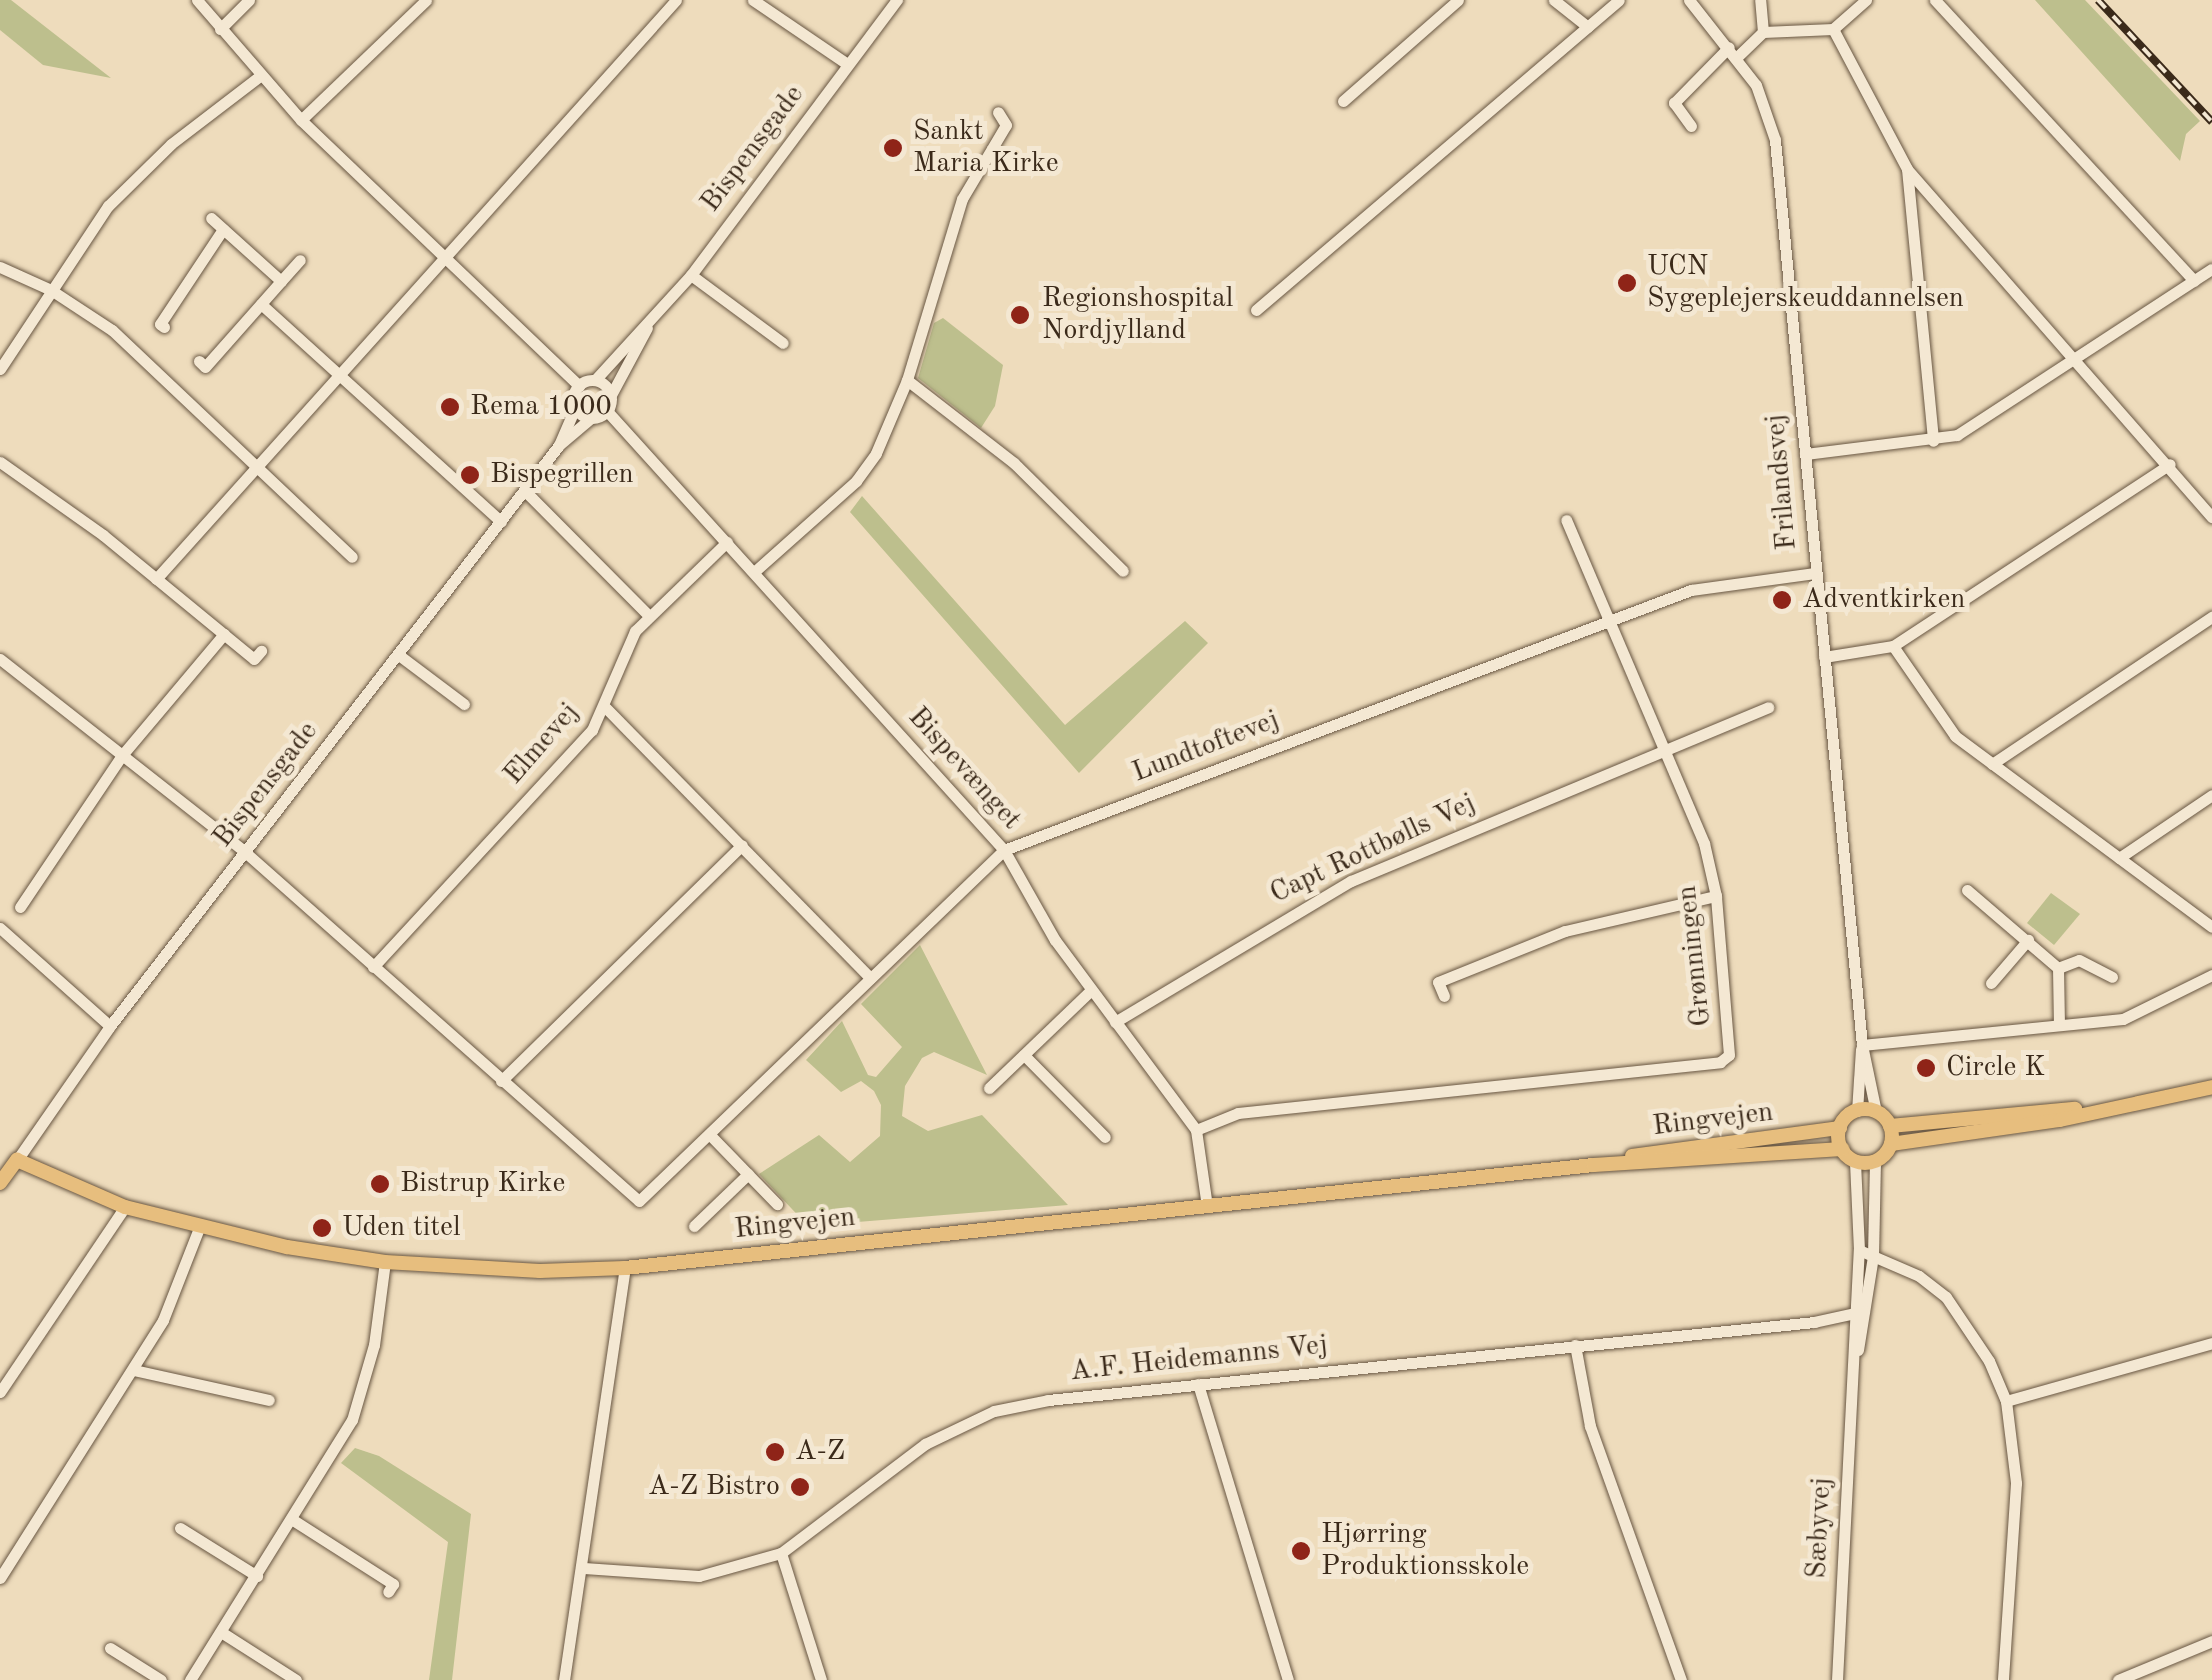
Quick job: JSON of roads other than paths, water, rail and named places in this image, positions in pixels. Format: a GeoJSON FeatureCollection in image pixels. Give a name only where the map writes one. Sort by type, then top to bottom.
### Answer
{"type":"FeatureCollection","features":[{"type":"Feature","properties":{"kind":"main road"},"geometry":{"type":"LineString","coordinates":[[1890,1144],[1890,1126],[1876,1112],[1857,1111],[1840,1128],[1842,1149],[1855,1161],[1875,1161],[1890,1144],[2212,1087]]}},
{"type":"Feature","properties":{"kind":"main road"},"geometry":{"type":"LineString","coordinates":[[1890,1126],[2091,1109]]}},
{"type":"Feature","properties":{"kind":"main road","name":"Ringvejen"},"geometry":{"type":"LineString","coordinates":[[1593,1165],[1840,1128]]}},
{"type":"Feature","properties":{"kind":"main road","name":"Ringvejen"},"geometry":{"type":"LineString","coordinates":[[17,1160],[126,1207],[199,1228],[385,1262],[502,1270],[625,1268],[1593,1165],[1842,1149]]}},
{"type":"Feature","properties":{"kind":"main road"},"geometry":{"type":"LineString","coordinates":[[0,1184],[17,1160]]}},
{"type":"Feature","properties":{"kind":"street"},"geometry":{"type":"LineString","coordinates":[[197,0],[300,120],[579,386]]}},
{"type":"Feature","properties":{"kind":"street"},"geometry":{"type":"LineString","coordinates":[[220,28],[249,0]]}},
{"type":"Feature","properties":{"kind":"street"},"geometry":{"type":"LineString","coordinates":[[300,120],[426,0]]}},
{"type":"Feature","properties":{"kind":"street"},"geometry":{"type":"LineString","coordinates":[[156,579],[676,0]]}},
{"type":"Feature","properties":{"kind":"street"},"geometry":{"type":"LineString","coordinates":[[754,0],[847,64]]}},
{"type":"Feature","properties":{"kind":"street","name":"Bispensgade"},"geometry":{"type":"LineString","coordinates":[[595,380],[648,326],[691,274],[896,0]]}},
{"type":"Feature","properties":{"kind":"street"},"geometry":{"type":"LineString","coordinates":[[1344,101],[1458,0]]}},
{"type":"Feature","properties":{"kind":"street"},"geometry":{"type":"LineString","coordinates":[[1554,0],[1588,27]]}},
{"type":"Feature","properties":{"kind":"street"},"geometry":{"type":"LineString","coordinates":[[1256,310],[1619,0]]}},
{"type":"Feature","properties":{"kind":"street","name":"Frilandsvej"},"geometry":{"type":"LineString","coordinates":[[1689,0],[1734,52],[1756,85],[1775,140],[1862,1045],[1876,1112]]}},
{"type":"Feature","properties":{"kind":"street"},"geometry":{"type":"LineString","coordinates":[[1760,0],[1763,32]]}},
{"type":"Feature","properties":{"kind":"street"},"geometry":{"type":"LineString","coordinates":[[1691,126],[1674,103],[1734,52],[1763,32],[1834,29],[1866,0]]}},
{"type":"Feature","properties":{"kind":"street"},"geometry":{"type":"LineString","coordinates":[[1935,0],[2194,281]]}},
{"type":"Feature","properties":{"kind":"street"},"geometry":{"type":"LineString","coordinates":[[1834,29],[1907,169],[2212,516]]}},
{"type":"Feature","properties":{"kind":"street"},"geometry":{"type":"LineString","coordinates":[[0,369],[51,290],[139,171],[260,76]]}},
{"type":"Feature","properties":{"kind":"street"},"geometry":{"type":"LineString","coordinates":[[754,572],[856,481],[876,453],[907,380],[962,199],[1006,125],[998,112]]}},
{"type":"Feature","properties":{"kind":"street"},"geometry":{"type":"LineString","coordinates":[[1907,169],[1933,441]]}},
{"type":"Feature","properties":{"kind":"street"},"geometry":{"type":"LineString","coordinates":[[1909,212],[1934,201]]}},
{"type":"Feature","properties":{"kind":"street"},"geometry":{"type":"LineString","coordinates":[[211,218],[282,281]]}},
{"type":"Feature","properties":{"kind":"street"},"geometry":{"type":"LineString","coordinates":[[164,327],[160,324],[224,229]]}},
{"type":"Feature","properties":{"kind":"street"},"geometry":{"type":"LineString","coordinates":[[199,361],[205,367],[300,260]]}},
{"type":"Feature","properties":{"kind":"street"},"geometry":{"type":"LineString","coordinates":[[0,267],[51,290],[124,340],[352,558]]}},
{"type":"Feature","properties":{"kind":"street"},"geometry":{"type":"LineString","coordinates":[[1805,454],[1958,435],[2212,269]]}},
{"type":"Feature","properties":{"kind":"street"},"geometry":{"type":"LineString","coordinates":[[691,274],[783,343]]}},
{"type":"Feature","properties":{"kind":"street"},"geometry":{"type":"LineString","coordinates":[[261,304],[501,522]]}},
{"type":"Feature","properties":{"kind":"street","name":"Bispensgade"},"geometry":{"type":"LineString","coordinates":[[611,395],[648,326]]}},
{"type":"Feature","properties":{"kind":"street"},"geometry":{"type":"LineString","coordinates":[[595,380],[611,395],[607,412],[590,418],[575,408],[579,386],[595,380]]}},
{"type":"Feature","properties":{"kind":"street"},"geometry":{"type":"LineString","coordinates":[[907,380],[1014,463],[1123,571]]}},
{"type":"Feature","properties":{"kind":"street","name":"Bispensgade"},"geometry":{"type":"LineString","coordinates":[[559,445],[575,408]]}},
{"type":"Feature","properties":{"kind":"street","name":"Bispevænget"},"geometry":{"type":"LineString","coordinates":[[607,412],[1004,850],[1090,991],[1196,1130],[1207,1206]]}},
{"type":"Feature","properties":{"kind":"street","name":"Bispensgade"},"geometry":{"type":"LineString","coordinates":[[17,1160],[110,1026],[400,656],[559,445],[590,418]]}},
{"type":"Feature","properties":{"kind":"street"},"geometry":{"type":"LineString","coordinates":[[0,462],[156,579],[254,659],[260,651]]}},
{"type":"Feature","properties":{"kind":"street"},"geometry":{"type":"LineString","coordinates":[[1824,657],[1893,646],[2170,464]]}},
{"type":"Feature","properties":{"kind":"street"},"geometry":{"type":"LineString","coordinates":[[525,491],[648,615]]}},
{"type":"Feature","properties":{"kind":"street","name":"Grønningen"},"geometry":{"type":"LineString","coordinates":[[1196,1130],[1238,1113],[1720,1062],[1729,1055],[1716,896],[1668,751],[1566,520]]}},
{"type":"Feature","properties":{"kind":"street","name":"Elmevej"},"geometry":{"type":"LineString","coordinates":[[373,967],[606,708],[625,650],[648,615],[727,542]]}},
{"type":"Feature","properties":{"kind":"street","name":"Lundtoftevej"},"geometry":{"type":"LineString","coordinates":[[500,1081],[639,1201],[712,1136],[1004,850],[1690,590],[1815,572]]}},
{"type":"Feature","properties":{"kind":"street"},"geometry":{"type":"LineString","coordinates":[[1992,764],[2212,617]]}},
{"type":"Feature","properties":{"kind":"street"},"geometry":{"type":"LineString","coordinates":[[20,907],[123,754],[224,634]]}},
{"type":"Feature","properties":{"kind":"street"},"geometry":{"type":"LineString","coordinates":[[1893,646],[1955,736],[2212,927]]}},
{"type":"Feature","properties":{"kind":"street"},"geometry":{"type":"LineString","coordinates":[[400,656],[464,704]]}},
{"type":"Feature","properties":{"kind":"street"},"geometry":{"type":"LineString","coordinates":[[0,659],[246,852],[500,1081],[742,845]]}},
{"type":"Feature","properties":{"kind":"street","name":"Capt Rottbølls Vej"},"geometry":{"type":"LineString","coordinates":[[1115,1022],[1351,880],[1768,707]]}},
{"type":"Feature","properties":{"kind":"street"},"geometry":{"type":"LineString","coordinates":[[606,708],[870,978]]}},
{"type":"Feature","properties":{"kind":"street"},"geometry":{"type":"LineString","coordinates":[[2119,858],[2212,795]]}},
{"type":"Feature","properties":{"kind":"street"},"geometry":{"type":"LineString","coordinates":[[1967,890],[2058,968],[2059,1025]]}},
{"type":"Feature","properties":{"kind":"street"},"geometry":{"type":"LineString","coordinates":[[1444,996],[1438,982],[1565,930],[1716,896]]}},
{"type":"Feature","properties":{"kind":"street"},"geometry":{"type":"LineString","coordinates":[[0,928],[110,1026]]}},
{"type":"Feature","properties":{"kind":"street"},"geometry":{"type":"LineString","coordinates":[[1992,982],[2028,940]]}},
{"type":"Feature","properties":{"kind":"street"},"geometry":{"type":"LineString","coordinates":[[2058,968],[2080,960],[2112,978]]}},
{"type":"Feature","properties":{"kind":"street"},"geometry":{"type":"LineString","coordinates":[[1862,1045],[2124,1018],[2160,1006],[2212,975]]}},
{"type":"Feature","properties":{"kind":"street"},"geometry":{"type":"LineString","coordinates":[[989,1088],[1090,991]]}},
{"type":"Feature","properties":{"kind":"street","name":"Frilandsvej"},"geometry":{"type":"LineString","coordinates":[[1857,1111],[1862,1045]]}},
{"type":"Feature","properties":{"kind":"street"},"geometry":{"type":"LineString","coordinates":[[1024,1055],[1105,1137]]}},
{"type":"Feature","properties":{"kind":"street"},"geometry":{"type":"LineString","coordinates":[[712,1136],[776,1204]]}},
{"type":"Feature","properties":{"kind":"street","name":"Sæbyvej"},"geometry":{"type":"LineString","coordinates":[[1837,1680],[1858,1312],[1855,1161]]}},
{"type":"Feature","properties":{"kind":"street","name":"Sæbyvej"},"geometry":{"type":"LineString","coordinates":[[1858,1312],[1873,1256],[1875,1161]]}},
{"type":"Feature","properties":{"kind":"street"},"geometry":{"type":"LineString","coordinates":[[694,1226],[748,1174]]}},
{"type":"Feature","properties":{"kind":"street"},"geometry":{"type":"LineString","coordinates":[[0,1392],[126,1207]]}},
{"type":"Feature","properties":{"kind":"street"},"geometry":{"type":"LineString","coordinates":[[0,1578],[134,1370],[183,1276],[199,1228]]}},
{"type":"Feature","properties":{"kind":"street"},"geometry":{"type":"LineString","coordinates":[[1859,1250],[1919,1276],[1946,1297],[1989,1361],[2006,1400],[2016,1483],[2004,1680]]}},
{"type":"Feature","properties":{"kind":"street"},"geometry":{"type":"LineString","coordinates":[[190,1680],[339,1448],[366,1383],[385,1262]]}},
{"type":"Feature","properties":{"kind":"street"},"geometry":{"type":"LineString","coordinates":[[564,1680],[584,1568],[625,1268]]}},
{"type":"Feature","properties":{"kind":"street","name":"A.F. Heidemanns Vej"},"geometry":{"type":"LineString","coordinates":[[584,1568],[699,1576],[781,1553],[924,1444],[965,1422],[1048,1400],[1858,1312]]}},
{"type":"Feature","properties":{"kind":"street"},"geometry":{"type":"LineString","coordinates":[[2006,1400],[2212,1343]]}},
{"type":"Feature","properties":{"kind":"street"},"geometry":{"type":"LineString","coordinates":[[1576,1345],[1590,1426],[1681,1680]]}},
{"type":"Feature","properties":{"kind":"street"},"geometry":{"type":"LineString","coordinates":[[134,1370],[269,1400]]}},
{"type":"Feature","properties":{"kind":"street"},"geometry":{"type":"LineString","coordinates":[[1198,1384],[1288,1680]]}},
{"type":"Feature","properties":{"kind":"street"},"geometry":{"type":"LineString","coordinates":[[293,1520],[394,1584],[388,1592]]}},
{"type":"Feature","properties":{"kind":"street"},"geometry":{"type":"LineString","coordinates":[[180,1528],[257,1576]]}},
{"type":"Feature","properties":{"kind":"street"},"geometry":{"type":"LineString","coordinates":[[781,1553],[821,1680]]}},
{"type":"Feature","properties":{"kind":"street"},"geometry":{"type":"LineString","coordinates":[[221,1632],[296,1680]]}},
{"type":"Feature","properties":{"kind":"street"},"geometry":{"type":"LineString","coordinates":[[2118,1680],[2212,1641]]}},
{"type":"Feature","properties":{"kind":"street"},"geometry":{"type":"LineString","coordinates":[[110,1648],[160,1680]]}},
{"type":"Feature","properties":{"kind":"railway"},"geometry":{"type":"LineString","coordinates":[[2098,0],[2212,122]]}},
{"type":"Feature","properties":{"kind":"place","name":"Sankt Maria Kirke"},"geometry":{"type":"Point","coordinates":[893,148]}},
{"type":"Feature","properties":{"kind":"place","name":"UCN Sygeplejerskeuddannelsen"},"geometry":{"type":"Point","coordinates":[1627,283]}},
{"type":"Feature","properties":{"kind":"place","name":"Regionshospital Nordjylland"},"geometry":{"type":"Point","coordinates":[1020,315]}},
{"type":"Feature","properties":{"kind":"place","name":"Rema 1000"},"geometry":{"type":"Point","coordinates":[450,407]}},
{"type":"Feature","properties":{"kind":"place","name":"Bispegrillen"},"geometry":{"type":"Point","coordinates":[470,475]}},
{"type":"Feature","properties":{"kind":"place","name":"Adventkirken"},"geometry":{"type":"Point","coordinates":[1782,600]}},
{"type":"Feature","properties":{"kind":"place","name":"Circle K"},"geometry":{"type":"Point","coordinates":[1926,1068]}},
{"type":"Feature","properties":{"kind":"place","name":"Bistrup Kirke"},"geometry":{"type":"Point","coordinates":[380,1184]}},
{"type":"Feature","properties":{"kind":"place","name":"Uden titel"},"geometry":{"type":"Point","coordinates":[322,1228]}},
{"type":"Feature","properties":{"kind":"place","name":"A-Z"},"geometry":{"type":"Point","coordinates":[775,1452]}},
{"type":"Feature","properties":{"kind":"place","name":"A-Z Bistro"},"geometry":{"type":"Point","coordinates":[800,1487]}},
{"type":"Feature","properties":{"kind":"place","name":"Hjørring Produktionsskole"},"geometry":{"type":"Point","coordinates":[1301,1551]}}]}
